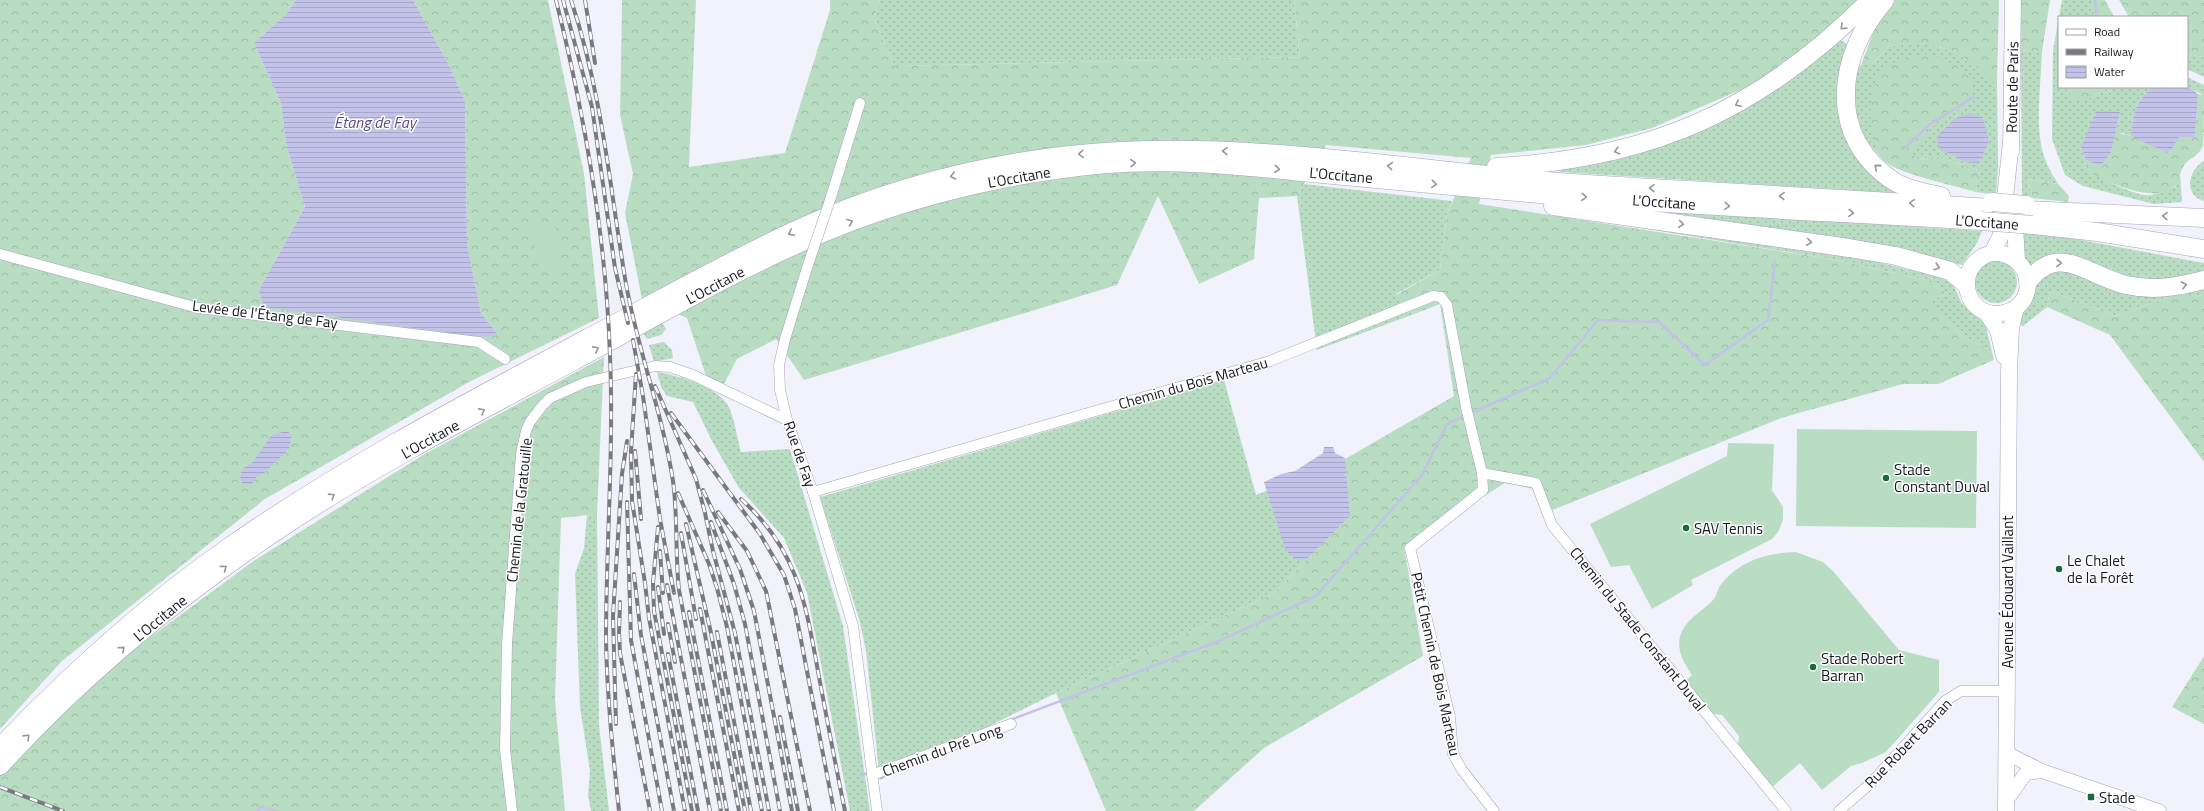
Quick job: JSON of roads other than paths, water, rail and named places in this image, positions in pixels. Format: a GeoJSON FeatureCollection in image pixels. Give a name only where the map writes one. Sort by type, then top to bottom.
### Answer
{"type":"FeatureCollection","features":[{"type":"Feature","properties":{"kind":"highway"},"geometry":{"type":"LineString","coordinates":[[1428,169],[1534,165],[1576,160],[1612,152],[1674,133],[1749,98],[1778,80],[1826,43],[1870,0]]}},
{"type":"Feature","properties":{"kind":"highway"},"geometry":{"type":"LineString","coordinates":[[1885,0],[1863,31],[1853,54],[1846,79],[1845,101],[1848,124],[1858,146],[1873,164],[1896,182],[1926,193],[1989,211]]}},
{"type":"Feature","properties":{"kind":"highway","name":"L'Occitane"},"geometry":{"type":"LineString","coordinates":[[0,747],[68,678],[122,631],[226,549],[281,512],[390,445],[736,260],[803,227],[851,208],[934,181],[1006,164],[1071,155],[1135,150],[1227,150],[1541,181],[2028,214],[2090,213],[2204,218]]}},
{"type":"Feature","properties":{"kind":"highway","name":"L'Occitane"},"geometry":{"type":"LineString","coordinates":[[0,766],[22,742],[126,646],[177,603],[290,522],[398,456],[748,268],[853,221],[970,185],[1057,170],[1111,164],[1169,162],[1227,165],[1550,195],[1989,211]]}},
{"type":"Feature","properties":{"kind":"highway"},"geometry":{"type":"LineString","coordinates":[[1461,187],[1486,196],[1896,256],[1950,272],[1966,284]]}},
{"type":"Feature","properties":{"kind":"highway","name":"L'Occitane"},"geometry":{"type":"LineString","coordinates":[[2028,214],[2097,232],[2204,249]]}},
{"type":"Feature","properties":{"kind":"highway"},"geometry":{"type":"LineString","coordinates":[[2028,282],[2040,268],[2049,263],[2058,262],[2067,263],[2111,281],[2148,288],[2171,288],[2204,280]]}},
{"type":"Feature","properties":{"kind":"main road"},"geometry":{"type":"LineString","coordinates":[[2005,0],[2012,32]]}},
{"type":"Feature","properties":{"kind":"main road"},"geometry":{"type":"LineString","coordinates":[[2012,32],[2013,0]]}},
{"type":"Feature","properties":{"kind":"main road","name":"Route de Paris"},"geometry":{"type":"LineString","coordinates":[[2011,142],[2012,32]]}},
{"type":"Feature","properties":{"kind":"main road"},"geometry":{"type":"LineString","coordinates":[[1992,253],[2001,235],[2011,142]]}},
{"type":"Feature","properties":{"kind":"main road"},"geometry":{"type":"LineString","coordinates":[[2011,142],[2017,260]]}},
{"type":"Feature","properties":{"kind":"main road"},"geometry":{"type":"LineString","coordinates":[[1992,253],[2006,253],[2017,260],[2025,270],[2028,282],[2025,296],[2016,308],[2011,328],[2009,373],[1998,330],[1986,312],[1972,301],[1966,284],[1968,272],[1975,261],[1992,253]]}},
{"type":"Feature","properties":{"kind":"main road"},"geometry":{"type":"LineString","coordinates":[[1986,312],[1999,314],[2016,308]]}},
{"type":"Feature","properties":{"kind":"main road","name":"Avenue Édouard Vaillant"},"geometry":{"type":"LineString","coordinates":[[2006,806],[2009,373]]}},
{"type":"Feature","properties":{"kind":"street","name":"Rue de Fay"},"geometry":{"type":"LineString","coordinates":[[860,104],[843,163],[807,268],[785,339],[779,365],[780,390],[787,420],[813,492],[853,626],[877,811]]}},
{"type":"Feature","properties":{"kind":"street","name":"Levée de l'Étang de Fay"},"geometry":{"type":"LineString","coordinates":[[0,254],[198,308],[479,342],[505,359]]}},
{"type":"Feature","properties":{"kind":"street","name":"Chemin du Bois Marteau"},"geometry":{"type":"LineString","coordinates":[[813,492],[1270,361],[1437,296],[1444,300],[1447,305],[1470,424]]}},
{"type":"Feature","properties":{"kind":"street","name":"Chemin de la Gratouille"},"geometry":{"type":"LineString","coordinates":[[512,811],[505,749],[507,644],[521,454],[526,431],[536,413],[550,398],[576,386],[660,366],[693,375],[787,420]]}},
{"type":"Feature","properties":{"kind":"street","name":"Petit Chemin de Bois Marteau"},"geometry":{"type":"LineString","coordinates":[[1470,424],[1482,473],[1483,490],[1410,548],[1450,717],[1453,754],[1462,770],[1494,811]]}},
{"type":"Feature","properties":{"kind":"street","name":"Chemin du Stade Constant Duval"},"geometry":{"type":"LineString","coordinates":[[1482,473],[1536,483],[1552,525],[1786,811]]}},
{"type":"Feature","properties":{"kind":"street","name":"Rue Robert Barran"},"geometry":{"type":"LineString","coordinates":[[1839,811],[1871,782],[1945,701],[1961,691],[2007,691]]}},
{"type":"Feature","properties":{"kind":"street","name":"Chemin du Pré Long"},"geometry":{"type":"LineString","coordinates":[[872,775],[1011,724]]}},
{"type":"Feature","properties":{"kind":"street"},"geometry":{"type":"LineString","coordinates":[[2006,761],[2026,769],[2042,771],[2159,811]]}},
{"type":"Feature","properties":{"kind":"street"},"geometry":{"type":"LineString","coordinates":[[2006,806],[2026,769]]}},
{"type":"Feature","properties":{"kind":"water","name":"Étang de Fay"},"geometry":{"type":"Polygon","coordinates":[[[296,0],[413,0],[449,65],[465,101],[467,244],[481,313],[499,336],[477,337],[264,307],[259,290],[305,207],[286,144],[281,103],[254,43],[286,14],[296,0]]]}},
{"type":"Feature","properties":{"kind":"water"},"geometry":{"type":"Polygon","coordinates":[[[2151,88],[2188,88],[2191,88],[2198,94],[2195,137],[2179,137],[2172,149],[2167,153],[2131,136],[2134,115],[2138,103],[2151,88]]]}},
{"type":"Feature","properties":{"kind":"water"},"geometry":{"type":"Polygon","coordinates":[[[2096,111],[2120,112],[2111,153],[2101,166],[2086,160],[2081,148],[2096,111]]]}},
{"type":"Feature","properties":{"kind":"water"},"geometry":{"type":"Polygon","coordinates":[[[1970,113],[1983,118],[1989,141],[1979,163],[1965,162],[1939,148],[1937,136],[1954,119],[1970,113]]]}},
{"type":"Feature","properties":{"kind":"water"},"geometry":{"type":"Polygon","coordinates":[[[286,431],[292,434],[289,449],[264,473],[256,477],[251,485],[242,483],[240,477],[242,469],[252,463],[272,435],[286,431]]]}},
{"type":"Feature","properties":{"kind":"water"},"geometry":{"type":"Polygon","coordinates":[[[1324,447],[1333,447],[1335,453],[1345,458],[1350,516],[1307,559],[1297,559],[1289,554],[1285,548],[1264,482],[1281,474],[1295,471],[1323,453],[1324,447]]]}},
{"type":"Feature","properties":{"kind":"waterway"},"geometry":{"type":"LineString","coordinates":[[2095,0],[2097,16]]}},
{"type":"Feature","properties":{"kind":"waterway"},"geometry":{"type":"LineString","coordinates":[[1906,147],[1930,124],[1974,97]]}},
{"type":"Feature","properties":{"kind":"waterway"},"geometry":{"type":"LineString","coordinates":[[1471,413],[1550,378],[1598,320],[1659,322],[1705,365],[1768,320],[1775,262]]}},
{"type":"Feature","properties":{"kind":"waterway"},"geometry":{"type":"LineString","coordinates":[[1010,720],[1219,641],[1316,596],[1422,475],[1447,424],[1466,415]]}},
{"type":"Feature","properties":{"kind":"waterway"},"geometry":{"type":"LineString","coordinates":[[861,775],[869,773]]}},
{"type":"Feature","properties":{"kind":"waterway"},"geometry":{"type":"LineString","coordinates":[[257,811],[261,807],[276,811]]}},
{"type":"Feature","properties":{"kind":"railway"},"geometry":{"type":"LineString","coordinates":[[556,0],[585,132],[599,221],[608,311],[611,427],[606,639],[609,704],[619,811]]}},
{"type":"Feature","properties":{"kind":"railway"},"geometry":{"type":"LineString","coordinates":[[563,0],[592,107],[615,268],[628,323]]}},
{"type":"Feature","properties":{"kind":"railway"},"geometry":{"type":"LineString","coordinates":[[571,0],[582,35],[598,105],[631,309],[669,456],[675,495],[679,590],[721,811]]}},
{"type":"Feature","properties":{"kind":"railway"},"geometry":{"type":"LineString","coordinates":[[585,0],[595,63]]}},
{"type":"Feature","properties":{"kind":"railway"},"geometry":{"type":"LineString","coordinates":[[633,340],[643,396],[660,519],[674,593]]}},
{"type":"Feature","properties":{"kind":"railway"},"geometry":{"type":"LineString","coordinates":[[636,374],[631,451],[632,501],[649,618],[685,811]]}},
{"type":"Feature","properties":{"kind":"railway"},"geometry":{"type":"LineString","coordinates":[[655,386],[696,479],[735,633],[769,811]]}},
{"type":"Feature","properties":{"kind":"railway"},"geometry":{"type":"LineString","coordinates":[[671,413],[760,534],[784,575],[795,609],[834,811]]}},
{"type":"Feature","properties":{"kind":"railway"},"geometry":{"type":"LineString","coordinates":[[616,724],[613,616],[622,474],[627,441]]}},
{"type":"Feature","properties":{"kind":"railway"},"geometry":{"type":"LineString","coordinates":[[635,451],[641,519]]}},
{"type":"Feature","properties":{"kind":"railway"},"geometry":{"type":"LineString","coordinates":[[703,490],[740,569],[754,611],[792,811]]}},
{"type":"Feature","properties":{"kind":"railway"},"geometry":{"type":"LineString","coordinates":[[678,493],[709,564],[717,588],[727,627],[762,811]]}},
{"type":"Feature","properties":{"kind":"railway"},"geometry":{"type":"LineString","coordinates":[[741,499],[761,519],[777,540],[789,561],[798,583],[810,630],[845,811]]}},
{"type":"Feature","properties":{"kind":"railway"},"geometry":{"type":"LineString","coordinates":[[627,502],[631,640],[662,811]]}},
{"type":"Feature","properties":{"kind":"railway"},"geometry":{"type":"LineString","coordinates":[[718,512],[747,551],[766,591],[810,811]]}},
{"type":"Feature","properties":{"kind":"railway"},"geometry":{"type":"LineString","coordinates":[[711,522],[734,584],[745,624],[780,811]]}},
{"type":"Feature","properties":{"kind":"railway"},"geometry":{"type":"LineString","coordinates":[[686,524],[711,633],[745,811]]}},
{"type":"Feature","properties":{"kind":"railway"},"geometry":{"type":"LineString","coordinates":[[658,527],[653,583],[654,611],[692,811]]}},
{"type":"Feature","properties":{"kind":"railway"},"geometry":{"type":"LineString","coordinates":[[681,533],[696,619]]}},
{"type":"Feature","properties":{"kind":"railway"},"geometry":{"type":"LineString","coordinates":[[660,551],[663,593]]}},
{"type":"Feature","properties":{"kind":"railway"},"geometry":{"type":"LineString","coordinates":[[634,574],[641,635],[674,811]]}},
{"type":"Feature","properties":{"kind":"railway"},"geometry":{"type":"LineString","coordinates":[[667,585],[710,811]]}},
{"type":"Feature","properties":{"kind":"railway"},"geometry":{"type":"LineString","coordinates":[[658,587],[664,634]]}},
{"type":"Feature","properties":{"kind":"railway"},"geometry":{"type":"LineString","coordinates":[[620,602],[620,653],[650,811]]}},
{"type":"Feature","properties":{"kind":"railway"},"geometry":{"type":"LineString","coordinates":[[700,609],[739,811]]}},
{"type":"Feature","properties":{"kind":"railway"},"geometry":{"type":"LineString","coordinates":[[689,612],[727,811]]}},
{"type":"Feature","properties":{"kind":"railway"},"geometry":{"type":"LineString","coordinates":[[668,624],[675,662]]}},
{"type":"Feature","properties":{"kind":"railway"},"geometry":{"type":"LineString","coordinates":[[717,632],[751,811]]}},
{"type":"Feature","properties":{"kind":"railway"},"geometry":{"type":"LineString","coordinates":[[668,654],[698,811]]}},
{"type":"Feature","properties":{"kind":"railway"},"geometry":{"type":"LineString","coordinates":[[780,717],[798,811]]}},
{"type":"Feature","properties":{"kind":"railway"},"geometry":{"type":"LineString","coordinates":[[0,787],[63,811]]}},
{"type":"Feature","properties":{"kind":"place","name":"Stade Constant Duval"},"geometry":{"type":"Point","coordinates":[1886,478]}},
{"type":"Feature","properties":{"kind":"place","name":"SAV Tennis"},"geometry":{"type":"Point","coordinates":[1686,528]}},
{"type":"Feature","properties":{"kind":"place","name":"Le Chalet de la Forêt"},"geometry":{"type":"Point","coordinates":[2059,569]}},
{"type":"Feature","properties":{"kind":"place","name":"Stade Robert Barran"},"geometry":{"type":"Point","coordinates":[1813,667]}},
{"type":"Feature","properties":{"kind":"place","name":"Stade"},"geometry":{"type":"Point","coordinates":[2091,797]}}]}
